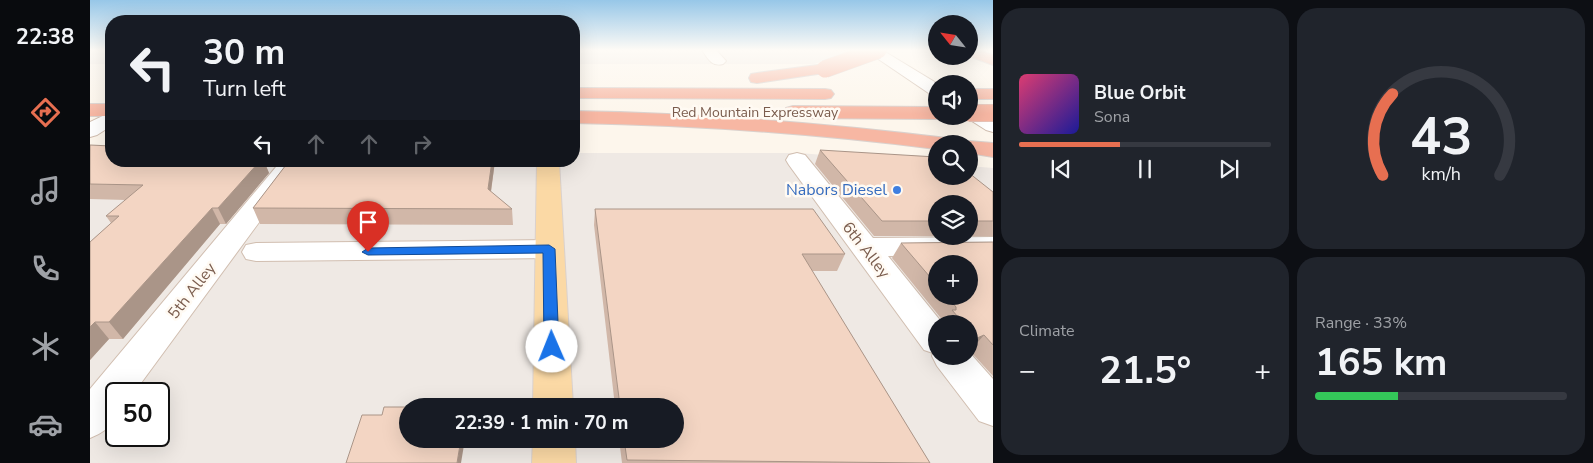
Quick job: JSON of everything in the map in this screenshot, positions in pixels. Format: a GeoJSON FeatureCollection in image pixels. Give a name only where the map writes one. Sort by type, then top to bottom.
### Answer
{"type":"FeatureCollection","features":[{"type":"Feature","properties":{"kind":"highway"},"geometry":{"type":"LineString","coordinates":[[580,89],[630,89],[746,80],[806,72]]}},
{"type":"Feature","properties":{"kind":"highway","name":"Red Mountain Expressway"},"geometry":{"type":"LineString","coordinates":[[580,93],[630,89],[844,94]]}},
{"type":"Feature","properties":{"kind":"highway"},"geometry":{"type":"LineString","coordinates":[[908,94],[928,94]]}},
{"type":"Feature","properties":{"kind":"highway"},"geometry":{"type":"LineString","coordinates":[[978,94],[993,94]]}},
{"type":"Feature","properties":{"kind":"highway"},"geometry":{"type":"LineString","coordinates":[[90,110],[105,110]]}},
{"type":"Feature","properties":{"kind":"highway","name":"Red Mountain Expressway"},"geometry":{"type":"LineString","coordinates":[[580,111],[639,115],[928,113]]}},
{"type":"Feature","properties":{"kind":"highway"},"geometry":{"type":"LineString","coordinates":[[978,112],[993,113]]}},
{"type":"Feature","properties":{"kind":"highway"},"geometry":{"type":"LineString","coordinates":[[580,118],[639,115],[928,141]]}},
{"type":"Feature","properties":{"kind":"highway"},"geometry":{"type":"LineString","coordinates":[[978,148],[993,150]]}},
{"type":"Feature","properties":{"kind":"main road"},"geometry":{"type":"LineString","coordinates":[[548,167],[553,398]]}},
{"type":"Feature","properties":{"kind":"main road"},"geometry":{"type":"LineString","coordinates":[[554,448],[554,463]]}},
{"type":"Feature","properties":{"kind":"street"},"geometry":{"type":"LineString","coordinates":[[907,72],[928,85]]}},
{"type":"Feature","properties":{"kind":"street"},"geometry":{"type":"LineString","coordinates":[[978,117],[993,126]]}},
{"type":"Feature","properties":{"kind":"street"},"geometry":{"type":"LineString","coordinates":[[90,131],[105,122]]}},
{"type":"Feature","properties":{"kind":"street","name":"6th Alley"},"geometry":{"type":"LineString","coordinates":[[797,160],[928,330]]}},
{"type":"Feature","properties":{"kind":"street","name":"5th Alley"},"geometry":{"type":"LineString","coordinates":[[90,419],[288,167]]}},
{"type":"Feature","properties":{"kind":"street"},"geometry":{"type":"LineString","coordinates":[[864,247],[993,246]]}},
{"type":"Feature","properties":{"kind":"street"},"geometry":{"type":"LineString","coordinates":[[256,252],[549,249]]}},
{"type":"Feature","properties":{"kind":"street"},"geometry":{"type":"LineString","coordinates":[[957,365],[993,408]]}},
{"type":"Feature","properties":{"kind":"shaded area"},"geometry":{"type":"Polygon","coordinates":[[[580,153],[799,153],[928,163],[928,185],[978,185],[978,167],[993,168],[993,463],[90,463],[90,154],[105,159],[105,167],[580,167],[580,153]]]}},
{"type":"Feature","properties":{"kind":"building"},"geometry":{"type":"Polygon","coordinates":[[[90,145],[105,146],[105,167],[255,167],[218,208],[212,208],[109,322],[95,322],[90,327],[90,242],[119,216],[106,216],[143,185],[90,184],[90,145]]]}},
{"type":"Feature","properties":{"kind":"building"},"geometry":{"type":"Polygon","coordinates":[[[820,150],[928,157],[928,185],[978,185],[978,180],[993,192],[993,221],[978,221],[978,195],[928,195],[928,221],[882,221],[820,150]]]}},
{"type":"Feature","properties":{"kind":"building"},"geometry":{"type":"Polygon","coordinates":[[[284,167],[491,167],[488,189],[512,209],[253,208],[284,167]]]}},
{"type":"Feature","properties":{"kind":"building"},"geometry":{"type":"Polygon","coordinates":[[[595,209],[813,209],[845,254],[802,254],[930,463],[627,460],[625,448],[684,448],[684,398],[619,398],[595,209]]]}},
{"type":"Feature","properties":{"kind":"building"},"geometry":{"type":"Polygon","coordinates":[[[978,242],[993,242],[993,345],[984,335],[978,338],[978,315],[956,315],[952,310],[956,310],[954,305],[978,305],[978,255],[928,255],[928,275],[901,243],[978,245],[978,242]]]}},
{"type":"Feature","properties":{"kind":"building"},"geometry":{"type":"Polygon","coordinates":[[[384,407],[399,407],[399,448],[460,448],[457,463],[346,463],[362,415],[382,415],[384,407]]]}},
{"type":"Feature","properties":{"kind":"place","name":"Nabors Diesel"},"geometry":{"type":"Point","coordinates":[897,190]}},
{"type":"Feature","properties":{"kind":"route"},"geometry":{"type":"LineString","coordinates":[[368,252],[549,249],[552,347]]}}]}
